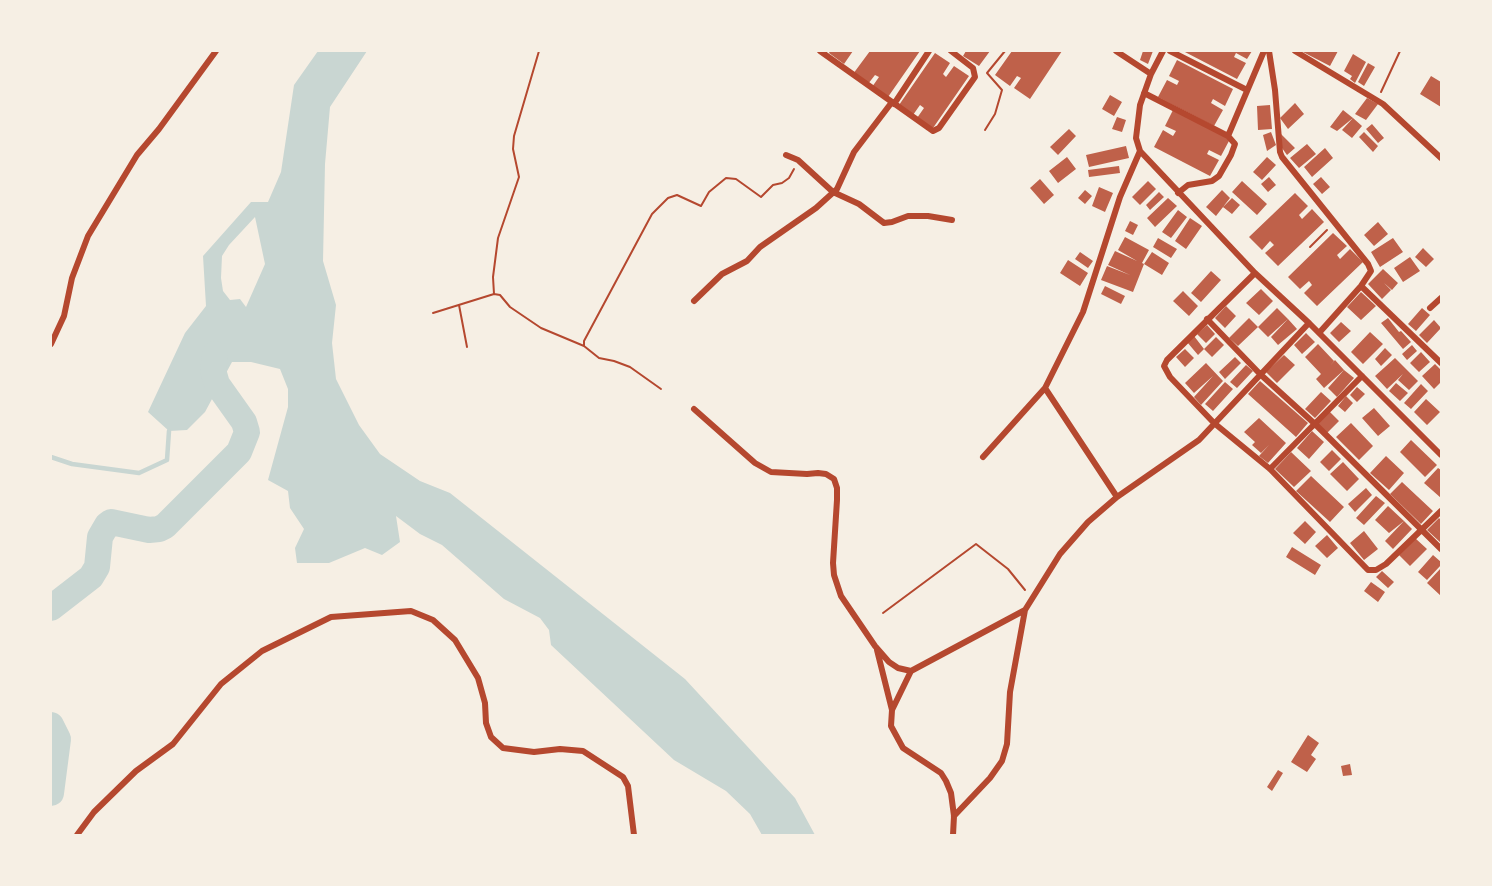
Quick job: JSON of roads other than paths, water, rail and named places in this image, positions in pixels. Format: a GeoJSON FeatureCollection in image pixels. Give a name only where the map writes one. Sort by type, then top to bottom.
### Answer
{"type":"FeatureCollection","features":[{"type":"Feature","properties":{"kind":"street"},"geometry":{"type":"LineString","coordinates":[[51,344],[64,316],[72,278],[88,236],[137,155],[216,51]]}},
{"type":"Feature","properties":{"kind":"street"},"geometry":{"type":"LineString","coordinates":[[820,51],[929,129],[937,130],[975,77],[973,68],[951,51]]}},
{"type":"Feature","properties":{"kind":"street"},"geometry":{"type":"LineString","coordinates":[[694,301],[722,274],[747,261],[760,247],[816,208],[837,189],[854,152],[893,103],[929,51]]}},
{"type":"Feature","properties":{"kind":"street"},"geometry":{"type":"LineString","coordinates":[[1116,51],[1151,74]]}},
{"type":"Feature","properties":{"kind":"street"},"geometry":{"type":"LineString","coordinates":[[1163,51],[1144,93],[1136,125],[1136,138],[1140,152],[1255,273],[1309,323],[1441,455]]}},
{"type":"Feature","properties":{"kind":"street"},"geometry":{"type":"LineString","coordinates":[[1170,51],[1247,90]]}},
{"type":"Feature","properties":{"kind":"street"},"geometry":{"type":"LineString","coordinates":[[1228,136],[1264,51]]}},
{"type":"Feature","properties":{"kind":"street"},"geometry":{"type":"LineString","coordinates":[[1269,51],[1282,157],[1368,264],[1371,271],[1361,286],[1319,333]]}},
{"type":"Feature","properties":{"kind":"street"},"geometry":{"type":"LineString","coordinates":[[1295,51],[1378,100],[1441,159]]}},
{"type":"Feature","properties":{"kind":"street"},"geometry":{"type":"LineString","coordinates":[[1144,93],[1228,136],[1235,146],[1221,174],[1212,181],[1188,185],[1178,193]]}},
{"type":"Feature","properties":{"kind":"street"},"geometry":{"type":"LineString","coordinates":[[983,457],[1045,388],[1083,312],[1120,197],[1140,152]]}},
{"type":"Feature","properties":{"kind":"street"},"geometry":{"type":"LineString","coordinates":[[786,155],[801,162],[833,192],[859,204],[884,223],[908,216],[928,216],[952,220]]}},
{"type":"Feature","properties":{"kind":"street"},"geometry":{"type":"LineString","coordinates":[[1255,273],[1167,360],[1164,366],[1170,377],[1214,423],[1270,469],[1368,570],[1382,567],[1441,511]]}},
{"type":"Feature","properties":{"kind":"street"},"geometry":{"type":"LineString","coordinates":[[1361,286],[1441,363]]}},
{"type":"Feature","properties":{"kind":"street"},"geometry":{"type":"LineString","coordinates":[[1430,308],[1441,298]]}},
{"type":"Feature","properties":{"kind":"street"},"geometry":{"type":"LineString","coordinates":[[1207,319],[1260,374],[1315,424],[1441,549]]}},
{"type":"Feature","properties":{"kind":"street"},"geometry":{"type":"LineString","coordinates":[[954,816],[990,778],[1002,761],[1007,744],[1010,692],[1025,610],[1060,554],[1072,539],[1118,497],[1199,440],[1309,323]]}},
{"type":"Feature","properties":{"kind":"street"},"geometry":{"type":"LineString","coordinates":[[1270,469],[1362,376]]}},
{"type":"Feature","properties":{"kind":"street"},"geometry":{"type":"LineString","coordinates":[[1045,388],[1118,497]]}},
{"type":"Feature","properties":{"kind":"street"},"geometry":{"type":"LineString","coordinates":[[694,409],[755,463],[771,472],[818,473],[826,474],[834,479],[837,488],[833,540],[834,575],[841,596],[876,648],[889,662],[898,668],[911,671]]}},
{"type":"Feature","properties":{"kind":"street"},"geometry":{"type":"LineString","coordinates":[[892,711],[911,671],[1025,610]]}},
{"type":"Feature","properties":{"kind":"street"},"geometry":{"type":"LineString","coordinates":[[77,835],[94,812],[136,771],[173,744],[221,684],[262,651],[331,617],[411,611],[433,620],[455,640],[478,678],[485,704],[486,723],[491,737],[503,748],[534,752],[560,749],[583,752],[623,777],[628,786],[634,835]]}},
{"type":"Feature","properties":{"kind":"street"},"geometry":{"type":"LineString","coordinates":[[876,648],[892,711],[891,726],[903,748],[941,773],[946,781],[951,793],[954,816],[953,835]]}},
{"type":"Feature","properties":{"kind":"waterway"},"geometry":{"type":"LineString","coordinates":[[51,608],[91,577],[97,567],[100,537],[107,525],[111,522],[149,530],[165,526],[239,452],[247,432],[244,422],[217,384],[213,370],[215,354]]}},
{"type":"Feature","properties":{"kind":"waterway"},"geometry":{"type":"LineString","coordinates":[[51,457],[72,464],[139,473],[167,460],[169,431]]}},
{"type":"Feature","properties":{"kind":"waterway"},"geometry":{"type":"LineString","coordinates":[[51,725],[58,739],[51,793]]}}]}
